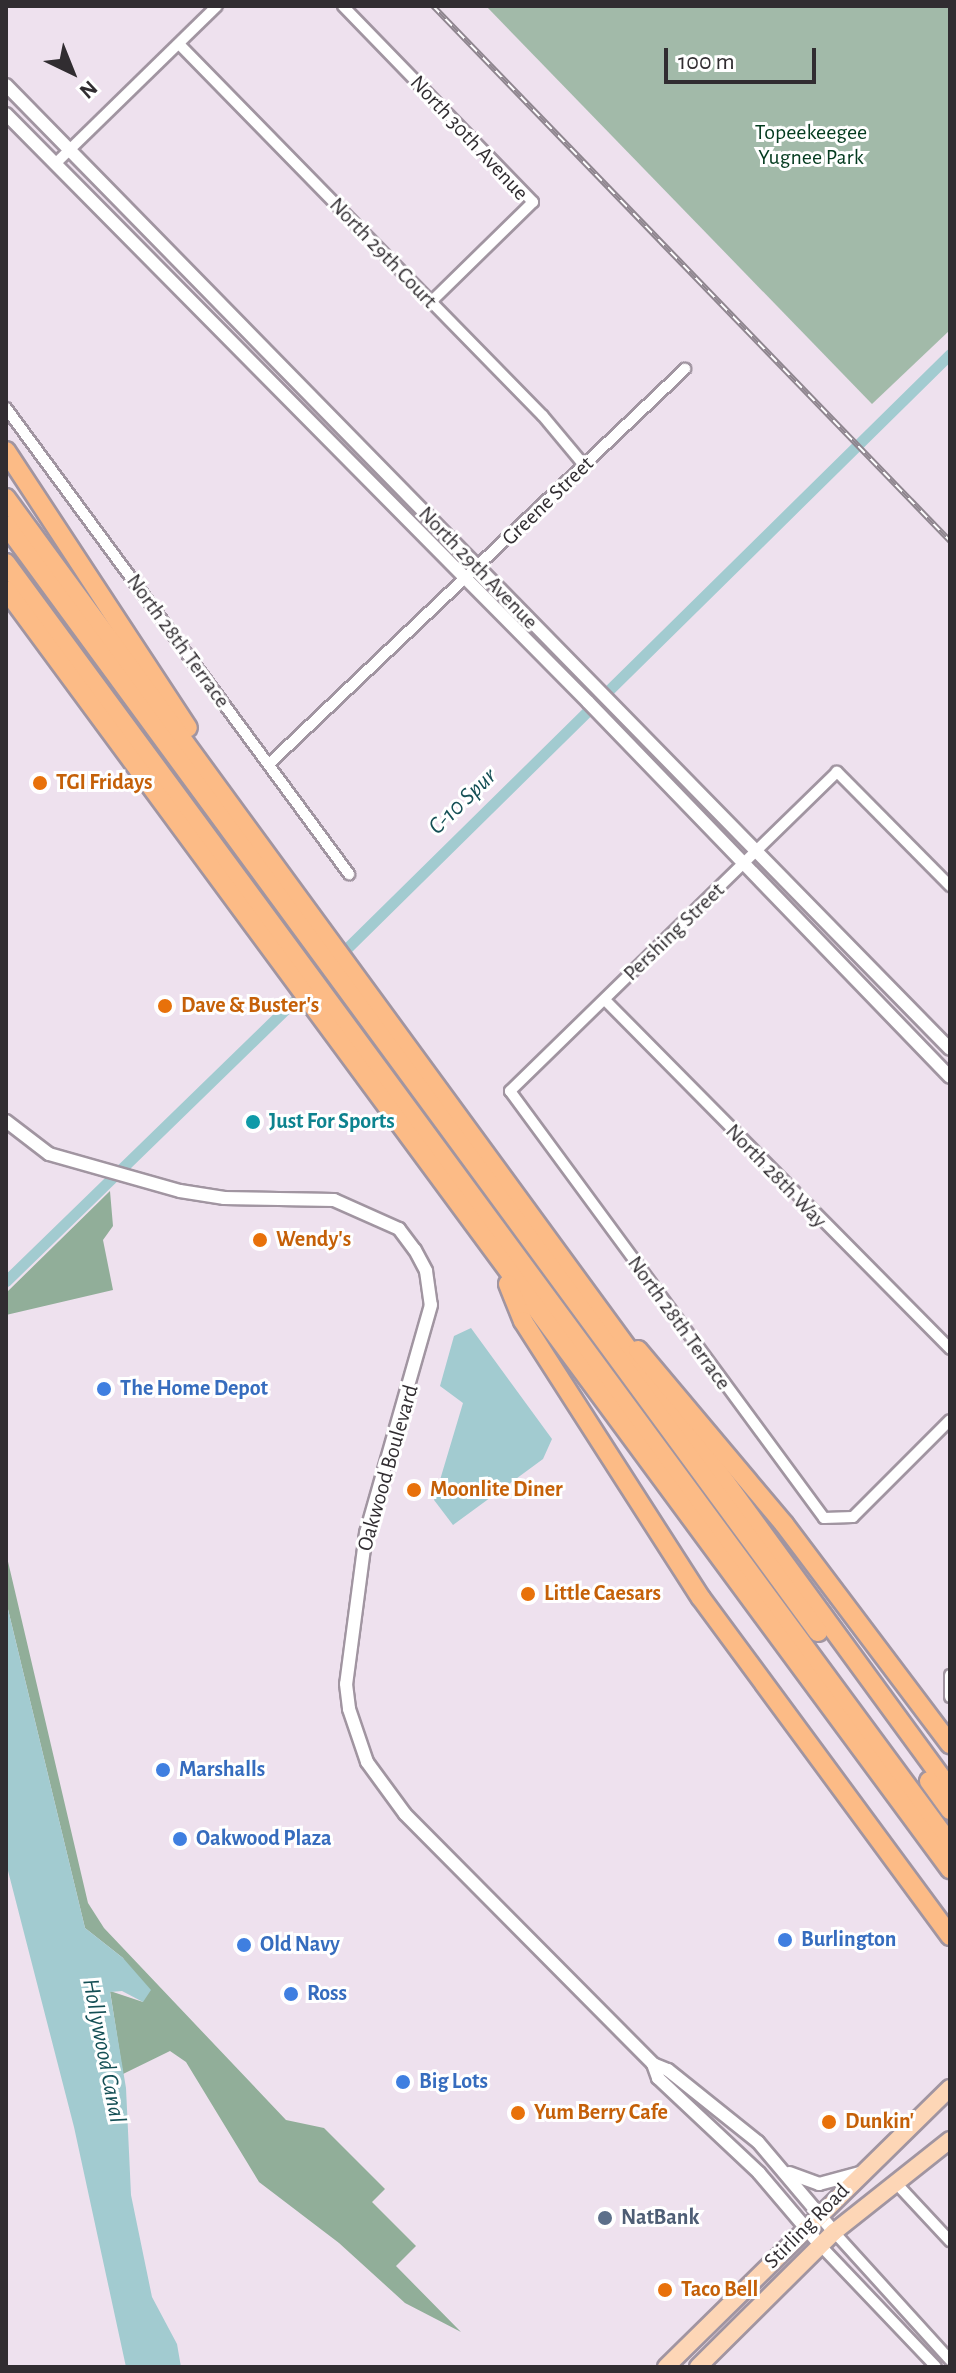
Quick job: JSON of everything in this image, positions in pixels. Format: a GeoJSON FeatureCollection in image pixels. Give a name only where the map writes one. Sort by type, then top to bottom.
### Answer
{"type":"FeatureCollection","features":[{"type":"Feature","properties":{"kind":"highway"},"geometry":{"type":"LineString","coordinates":[[6,451],[220,777],[229,803]]}},
{"type":"Feature","properties":{"kind":"highway"},"geometry":{"type":"LineString","coordinates":[[6,498],[229,803],[349,981],[950,1810]]}},
{"type":"Feature","properties":{"kind":"highway"},"geometry":{"type":"LineString","coordinates":[[6,525],[320,940]]}},
{"type":"Feature","properties":{"kind":"highway"},"geometry":{"type":"LineString","coordinates":[[6,563],[291,967]]}},
{"type":"Feature","properties":{"kind":"highway"},"geometry":{"type":"LineString","coordinates":[[6,590],[950,1844]]}},
{"type":"Feature","properties":{"kind":"highway"},"geometry":{"type":"LineString","coordinates":[[6,607],[108,728]]}},
{"type":"Feature","properties":{"kind":"highway"},"geometry":{"type":"LineString","coordinates":[[349,981],[605,1317],[950,1789]]}},
{"type":"Feature","properties":{"kind":"highway"},"geometry":{"type":"LineString","coordinates":[[322,1008],[500,1263],[950,1869]]}},
{"type":"Feature","properties":{"kind":"highway"},"geometry":{"type":"LineString","coordinates":[[500,1263],[523,1321],[701,1598],[950,1936]]}},
{"type":"Feature","properties":{"kind":"highway"},"geometry":{"type":"LineString","coordinates":[[605,1317],[660,1371],[775,1512],[950,1744]]}},
{"type":"Feature","properties":{"kind":"main road","name":"Stirling Road"},"geometry":{"type":"LineString","coordinates":[[666,2367],[820,2212],[950,2088]]}},
{"type":"Feature","properties":{"kind":"main road","name":"Stirling Road"},"geometry":{"type":"LineString","coordinates":[[698,2367],[834,2232],[950,2140]]}},
{"type":"Feature","properties":{"kind":"street"},"geometry":{"type":"LineString","coordinates":[[55,164],[217,6]]}},
{"type":"Feature","properties":{"kind":"street","name":"North 30th Avenue"},"geometry":{"type":"LineString","coordinates":[[343,6],[533,202],[431,302]]}},
{"type":"Feature","properties":{"kind":"street","name":"North 29th Court"},"geometry":{"type":"LineString","coordinates":[[179,44],[570,445],[584,465]]}},
{"type":"Feature","properties":{"kind":"street","name":"North 29th Avenue"},"geometry":{"type":"LineString","coordinates":[[6,85],[479,568],[592,697]]}},
{"type":"Feature","properties":{"kind":"street","name":"North 29th Avenue"},"geometry":{"type":"LineString","coordinates":[[6,114],[465,582],[757,851],[950,1049]]}},
{"type":"Feature","properties":{"kind":"street","name":"Greene Street"},"geometry":{"type":"LineString","coordinates":[[269,764],[465,582],[685,369]]}},
{"type":"Feature","properties":{"kind":"street","name":"North 28th Terrace"},"geometry":{"type":"LineString","coordinates":[[6,408],[349,874]]}},
{"type":"Feature","properties":{"kind":"street","name":"North 29th Avenue"},"geometry":{"type":"LineString","coordinates":[[603,708],[742,866],[950,1077]]}},
{"type":"Feature","properties":{"kind":"street","name":"Pershing Street"},"geometry":{"type":"LineString","coordinates":[[510,1091],[837,772],[950,886]]}},
{"type":"Feature","properties":{"kind":"street","name":"North 28th Way"},"geometry":{"type":"LineString","coordinates":[[605,1000],[950,1349]]}},
{"type":"Feature","properties":{"kind":"street","name":"North 28th Terrace"},"geometry":{"type":"LineString","coordinates":[[510,1091],[821,1515],[846,1521],[862,1509],[950,1420]]}},
{"type":"Feature","properties":{"kind":"street","name":"Oakwood Boulevard"},"geometry":{"type":"LineString","coordinates":[[6,1121],[49,1154],[103,1171],[224,1198],[334,1200],[399,1229],[415,1250],[426,1271],[431,1305],[362,1550],[346,1684],[353,1724],[367,1762],[405,1814],[653,2064],[720,2109],[786,2172],[834,2232]]}},
{"type":"Feature","properties":{"kind":"street"},"geometry":{"type":"LineString","coordinates":[[950,1675],[950,1697]]}},
{"type":"Feature","properties":{"kind":"street","name":"Oakwood Boulevard"},"geometry":{"type":"LineString","coordinates":[[653,2064],[658,2078],[807,2226],[820,2245]]}},
{"type":"Feature","properties":{"kind":"street"},"geometry":{"type":"LineString","coordinates":[[786,2172],[819,2184],[860,2173]]}},
{"type":"Feature","properties":{"kind":"street"},"geometry":{"type":"LineString","coordinates":[[895,2182],[950,2241]]}},
{"type":"Feature","properties":{"kind":"street"},"geometry":{"type":"LineString","coordinates":[[834,2232],[950,2360]]}},
{"type":"Feature","properties":{"kind":"street"},"geometry":{"type":"LineString","coordinates":[[820,2245],[936,2367]]}},
{"type":"Feature","properties":{"kind":"green space","name":"Topeekeegee Yugnee Park"},"geometry":{"type":"Polygon","coordinates":[[[486,6],[950,6],[950,330],[872,404],[486,6]]]}},
{"type":"Feature","properties":{"kind":"green space"},"geometry":{"type":"Polygon","coordinates":[[[110,1191],[113,1226],[103,1240],[113,1290],[6,1315],[6,1293],[110,1191]]]}},
{"type":"Feature","properties":{"kind":"green space"},"geometry":{"type":"Polygon","coordinates":[[[6,1553],[88,1903],[104,1928],[286,2120],[324,2128],[385,2189],[372,2202],[416,2246],[396,2266],[461,2332],[405,2303],[339,2243],[259,2182],[186,2062],[170,2051],[123,2074],[110,1991],[143,2002],[123,1958],[85,1928],[6,1601],[6,1553]]]}},
{"type":"Feature","properties":{"kind":"water"},"geometry":{"type":"Polygon","coordinates":[[[471,1328],[552,1439],[543,1459],[453,1525],[434,1500],[463,1403],[440,1386],[454,1336],[471,1328]]]}},
{"type":"Feature","properties":{"kind":"water","name":"Hollywood Canal"},"geometry":{"type":"Polygon","coordinates":[[[6,1601],[85,1928],[123,1958],[151,1990],[143,2002],[122,1991],[110,1992],[126,2088],[131,2195],[152,2297],[177,2344],[181,2367],[126,2367],[74,2127],[6,1863],[6,1601]]]}},
{"type":"Feature","properties":{"kind":"waterway","name":"C-10 Spur"},"geometry":{"type":"LineString","coordinates":[[338,957],[950,354]]}},
{"type":"Feature","properties":{"kind":"waterway","name":"C-10 Spur"},"geometry":{"type":"LineString","coordinates":[[6,1281],[306,989]]}},
{"type":"Feature","properties":{"kind":"railway"},"geometry":{"type":"LineString","coordinates":[[433,6],[950,541]]}},
{"type":"Feature","properties":{"kind":"place","name":"TGI Fridays"},"geometry":{"type":"Point","coordinates":[40,783]}},
{"type":"Feature","properties":{"kind":"place","name":"Dave & Buster's"},"geometry":{"type":"Point","coordinates":[165,1006]}},
{"type":"Feature","properties":{"kind":"place","name":"Just For Sports"},"geometry":{"type":"Point","coordinates":[253,1122]}},
{"type":"Feature","properties":{"kind":"place","name":"Wendy's"},"geometry":{"type":"Point","coordinates":[260,1240]}},
{"type":"Feature","properties":{"kind":"place","name":"The Home Depot"},"geometry":{"type":"Point","coordinates":[104,1389]}},
{"type":"Feature","properties":{"kind":"place","name":"Moonlite Diner"},"geometry":{"type":"Point","coordinates":[414,1490]}},
{"type":"Feature","properties":{"kind":"place","name":"Little Caesars"},"geometry":{"type":"Point","coordinates":[528,1594]}},
{"type":"Feature","properties":{"kind":"place","name":"Marshalls"},"geometry":{"type":"Point","coordinates":[163,1770]}},
{"type":"Feature","properties":{"kind":"place","name":"Oakwood Plaza"},"geometry":{"type":"Point","coordinates":[180,1839]}},
{"type":"Feature","properties":{"kind":"place","name":"Burlington"},"geometry":{"type":"Point","coordinates":[785,1940]}},
{"type":"Feature","properties":{"kind":"place","name":"Old Navy"},"geometry":{"type":"Point","coordinates":[244,1945]}},
{"type":"Feature","properties":{"kind":"place","name":"Ross"},"geometry":{"type":"Point","coordinates":[291,1994]}},
{"type":"Feature","properties":{"kind":"place","name":"Big Lots"},"geometry":{"type":"Point","coordinates":[403,2082]}},
{"type":"Feature","properties":{"kind":"place","name":"Yum Berry Cafe"},"geometry":{"type":"Point","coordinates":[518,2113]}},
{"type":"Feature","properties":{"kind":"place","name":"Dunkin'"},"geometry":{"type":"Point","coordinates":[829,2122]}},
{"type":"Feature","properties":{"kind":"place","name":"NatBank"},"geometry":{"type":"Point","coordinates":[605,2218]}},
{"type":"Feature","properties":{"kind":"place","name":"Taco Bell"},"geometry":{"type":"Point","coordinates":[665,2290]}}]}
